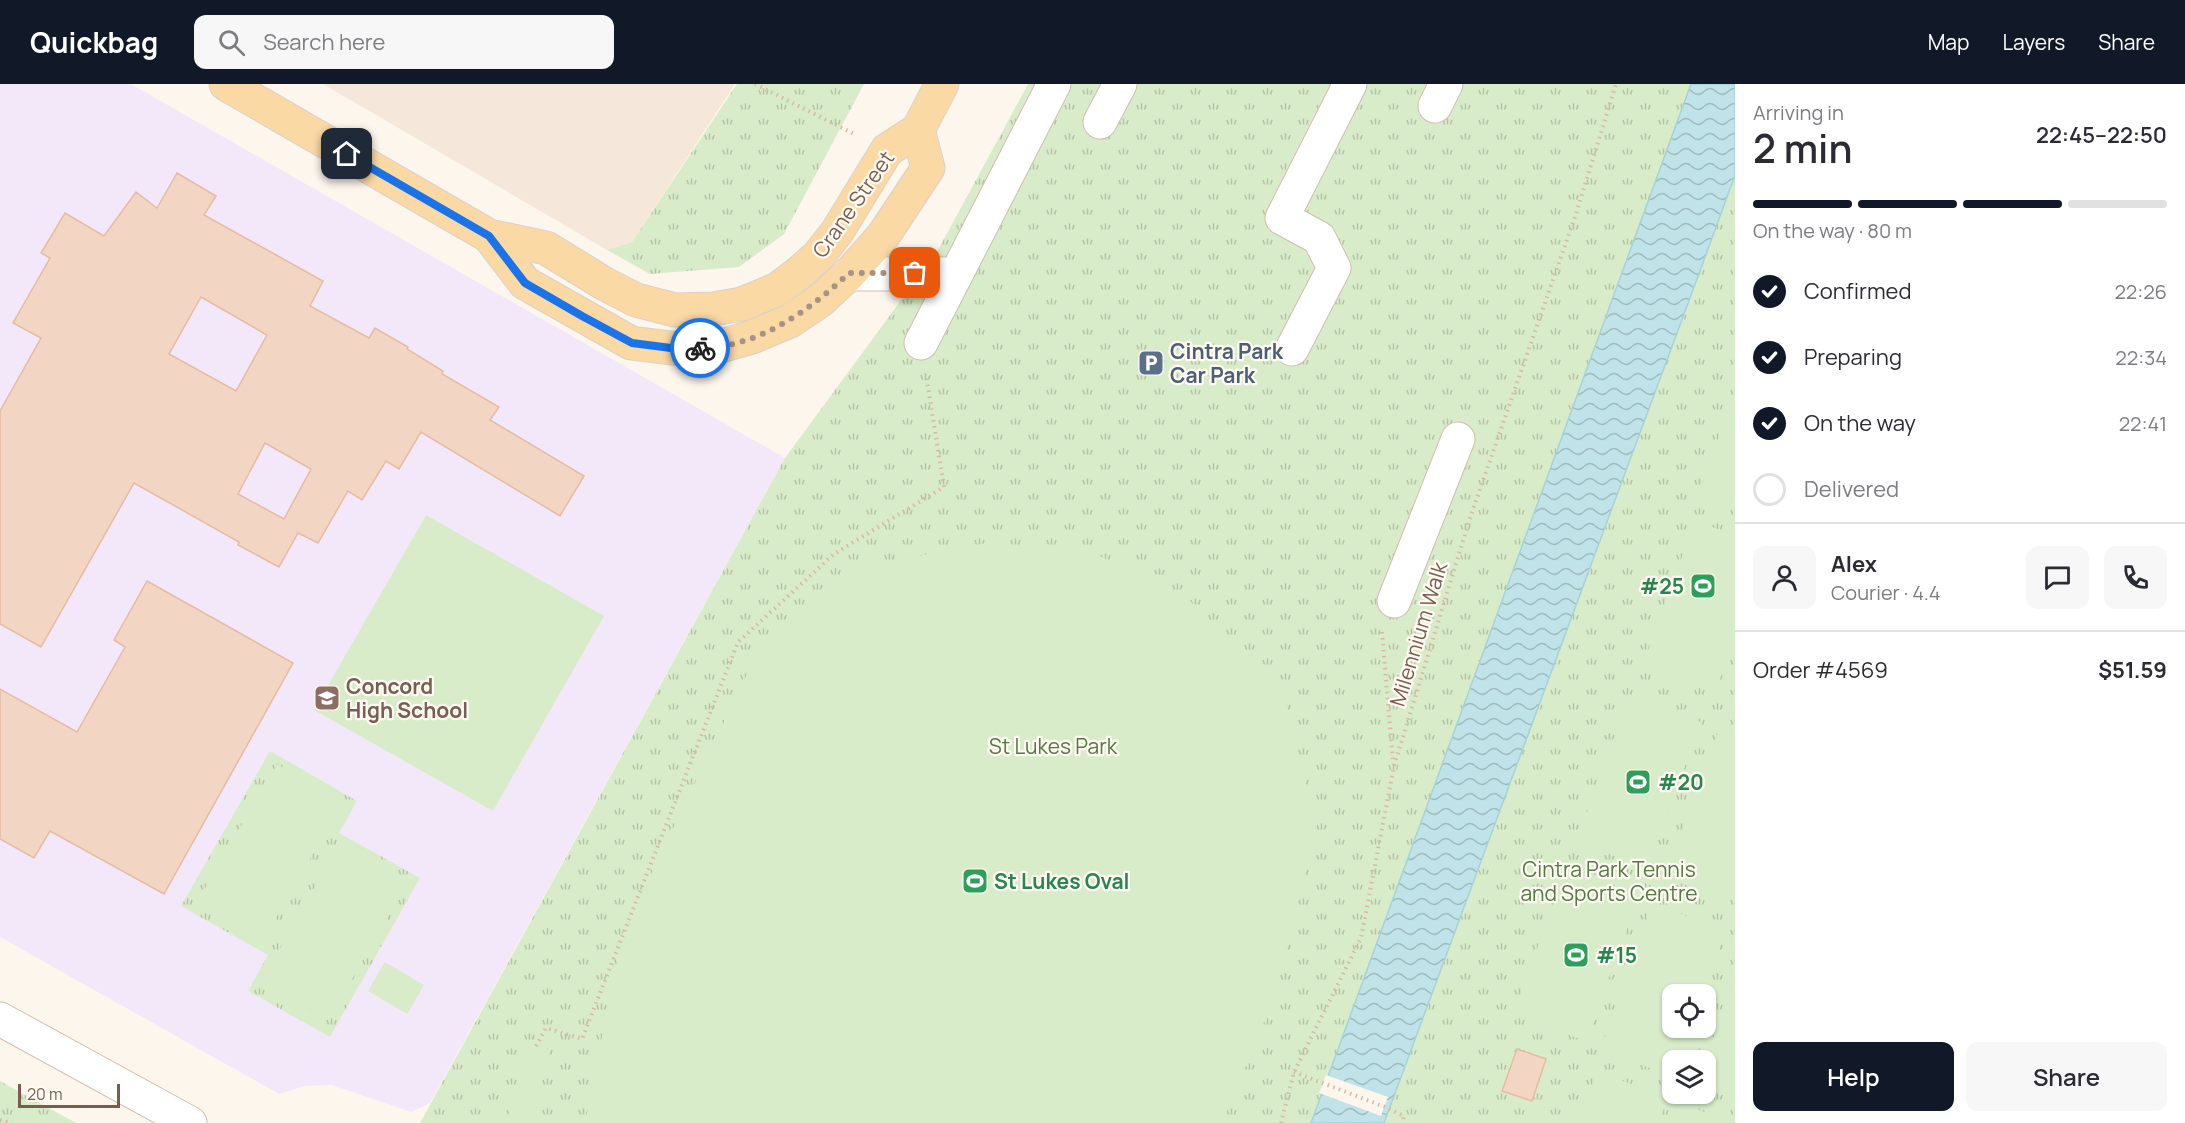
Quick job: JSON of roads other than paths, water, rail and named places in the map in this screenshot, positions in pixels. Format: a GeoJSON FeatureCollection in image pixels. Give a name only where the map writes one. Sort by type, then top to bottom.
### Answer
{"type":"FeatureCollection","features":[{"type":"Feature","properties":{"kind":"main road","name":"Crane Street"},"geometry":{"type":"LineString","coordinates":[[226,84],[489,236],[546,248],[636,300],[675,310],[713,309],[742,304],[778,289],[818,256],[837,232],[887,150],[918,130],[942,84]]}},
{"type":"Feature","properties":{"kind":"main road","name":"Crane Street"},"geometry":{"type":"LineString","coordinates":[[489,236],[525,283],[632,343],[671,348],[714,348],[752,337],[790,321],[821,300],[849,273],[883,236],[928,168],[918,130]]}},
{"type":"Feature","properties":{"kind":"street"},"geometry":{"type":"LineString","coordinates":[[1100,122],[1120,84]]}},
{"type":"Feature","properties":{"kind":"street"},"geometry":{"type":"LineString","coordinates":[[1292,349],[1334,268],[1319,238],[1282,218],[1350,84]]}},
{"type":"Feature","properties":{"kind":"street"},"geometry":{"type":"LineString","coordinates":[[921,343],[1051,89]]}},
{"type":"Feature","properties":{"kind":"street"},"geometry":{"type":"LineString","coordinates":[[849,273],[956,273]]}},
{"type":"Feature","properties":{"kind":"street"},"geometry":{"type":"LineString","coordinates":[[1388,614],[1458,439]]}},
{"type":"Feature","properties":{"kind":"street"},"geometry":{"type":"LineString","coordinates":[[0,1019],[190,1123]]}},
{"type":"Feature","properties":{"kind":"water"},"geometry":{"type":"Polygon","coordinates":[[[1691,84],[1735,84],[1735,175],[1700,271],[1384,1123],[1311,1123],[1691,84]]]}},
{"type":"Feature","properties":{"kind":"place","name":"Cintra Park Car Park"},"geometry":{"type":"Point","coordinates":[1151,363]}},
{"type":"Feature","properties":{"kind":"place","name":"#25"},"geometry":{"type":"Point","coordinates":[1703,586]}},
{"type":"Feature","properties":{"kind":"place","name":"Concord High School"},"geometry":{"type":"Point","coordinates":[327,698]}},
{"type":"Feature","properties":{"kind":"place","name":"#20"},"geometry":{"type":"Point","coordinates":[1638,782]}},
{"type":"Feature","properties":{"kind":"place","name":"St Lukes Oval"},"geometry":{"type":"Point","coordinates":[975,881]}},
{"type":"Feature","properties":{"kind":"place","name":"#15"},"geometry":{"type":"Point","coordinates":[1576,955]}},
{"type":"Feature","properties":{"kind":"park label","name":"St Lukes Park"},"geometry":{"type":"Point","coordinates":[1053,746]}},
{"type":"Feature","properties":{"kind":"park label","name":"Cintra Park Tennis and Sports Centre"},"geometry":{"type":"Point","coordinates":[1609,881]}}]}
